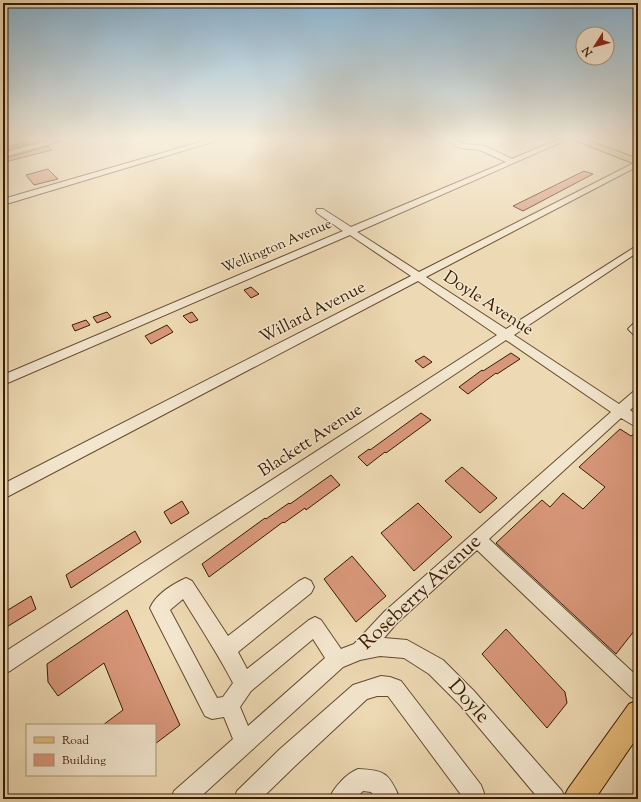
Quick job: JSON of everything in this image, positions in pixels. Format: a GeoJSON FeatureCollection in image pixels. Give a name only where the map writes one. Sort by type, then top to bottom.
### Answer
{"type":"FeatureCollection","features":[{"type":"Feature","properties":{"kind":"main road"},"geometry":{"type":"LineString","coordinates":[[578,799],[638,713]]}},
{"type":"Feature","properties":{"kind":"street"},"geometry":{"type":"LineString","coordinates":[[3,202],[87,177]]}},
{"type":"Feature","properties":{"kind":"street","name":"Wellington Avenue"},"geometry":{"type":"LineString","coordinates":[[3,380],[476,177]]}},
{"type":"Feature","properties":{"kind":"street","name":"Willard Avenue"},"geometry":{"type":"LineString","coordinates":[[3,492],[610,177]]}},
{"type":"Feature","properties":{"kind":"street","name":"Doyle Avenue"},"geometry":{"type":"LineString","coordinates":[[320,211],[418,278],[638,423]]}},
{"type":"Feature","properties":{"kind":"street","name":"Blackett Avenue"},"geometry":{"type":"LineString","coordinates":[[3,664],[638,248]]}},
{"type":"Feature","properties":{"kind":"street"},"geometry":{"type":"LineString","coordinates":[[638,326],[634,329],[638,332]]}},
{"type":"Feature","properties":{"kind":"street","name":"Roseberry Avenue"},"geometry":{"type":"LineString","coordinates":[[192,796],[246,742],[337,660],[360,651],[390,618],[638,395]]}},
{"type":"Feature","properties":{"kind":"street"},"geometry":{"type":"LineString","coordinates":[[478,540],[638,690]]}},
{"type":"Feature","properties":{"kind":"street"},"geometry":{"type":"LineString","coordinates":[[244,684],[226,649],[215,635],[186,587],[171,597],[159,608],[212,709],[229,706],[244,684],[315,626],[337,660]]}},
{"type":"Feature","properties":{"kind":"street"},"geometry":{"type":"LineString","coordinates":[[226,649],[305,587]]}},
{"type":"Feature","properties":{"kind":"street","name":"Doyle"},"geometry":{"type":"LineString","coordinates":[[360,651],[380,647],[408,649],[436,667],[467,698],[554,799]]}},
{"type":"Feature","properties":{"kind":"street"},"geometry":{"type":"LineString","coordinates":[[245,799],[288,757],[360,692],[375,686],[386,684],[394,688],[473,793],[473,799]]}},
{"type":"Feature","properties":{"kind":"street"},"geometry":{"type":"LineString","coordinates":[[229,706],[246,742]]}},
{"type":"Feature","properties":{"kind":"street"},"geometry":{"type":"LineString","coordinates":[[340,799],[358,780],[377,781],[389,799]]}},
{"type":"Feature","properties":{"kind":"building"},"geometry":{"type":"Polygon","coordinates":[[[28,177],[56,177],[58,179],[34,185],[28,177]]]}},
{"type":"Feature","properties":{"kind":"building"},"geometry":{"type":"Polygon","coordinates":[[[571,177],[587,177],[523,211],[513,206],[571,177]]]}},
{"type":"Feature","properties":{"kind":"building"},"geometry":{"type":"Polygon","coordinates":[[[251,287],[259,294],[251,298],[244,290],[251,287]]]}},
{"type":"Feature","properties":{"kind":"building"},"geometry":{"type":"Polygon","coordinates":[[[107,312],[111,317],[97,323],[93,317],[107,312]]]}},
{"type":"Feature","properties":{"kind":"building"},"geometry":{"type":"Polygon","coordinates":[[[192,312],[198,320],[190,323],[183,316],[192,312]]]}},
{"type":"Feature","properties":{"kind":"building"},"geometry":{"type":"Polygon","coordinates":[[[86,320],[90,325],[75,331],[72,325],[86,320]]]}},
{"type":"Feature","properties":{"kind":"building"},"geometry":{"type":"Polygon","coordinates":[[[167,325],[173,332],[151,344],[145,336],[167,325]]]}},
{"type":"Feature","properties":{"kind":"building"},"geometry":{"type":"Polygon","coordinates":[[[511,353],[520,359],[497,374],[496,373],[468,394],[459,387],[482,370],[483,371],[511,353]]]}},
{"type":"Feature","properties":{"kind":"building"},"geometry":{"type":"Polygon","coordinates":[[[424,356],[432,362],[423,368],[415,361],[424,356]]]}},
{"type":"Feature","properties":{"kind":"building"},"geometry":{"type":"Polygon","coordinates":[[[421,413],[431,420],[386,453],[385,452],[367,466],[358,457],[369,449],[370,450],[421,413]]]}},
{"type":"Feature","properties":{"kind":"building"},"geometry":{"type":"Polygon","coordinates":[[[620,429],[631,436],[634,434],[638,437],[638,626],[616,654],[496,543],[542,500],[550,507],[563,493],[583,509],[605,487],[579,467],[620,429]]]}},
{"type":"Feature","properties":{"kind":"building"},"geometry":{"type":"Polygon","coordinates":[[[462,467],[497,498],[480,513],[445,481],[462,467]]]}},
{"type":"Feature","properties":{"kind":"building"},"geometry":{"type":"Polygon","coordinates":[[[331,475],[340,485],[306,510],[305,508],[284,523],[283,522],[209,577],[202,564],[265,518],[266,519],[289,503],[290,504],[331,475]]]}},
{"type":"Feature","properties":{"kind":"building"},"geometry":{"type":"Polygon","coordinates":[[[182,501],[189,513],[171,524],[164,512],[182,501]]]}},
{"type":"Feature","properties":{"kind":"building"},"geometry":{"type":"Polygon","coordinates":[[[418,503],[452,537],[414,571],[381,533],[418,503]]]}},
{"type":"Feature","properties":{"kind":"building"},"geometry":{"type":"Polygon","coordinates":[[[135,531],[141,542],[71,588],[66,575],[135,531]]]}},
{"type":"Feature","properties":{"kind":"building"},"geometry":{"type":"Polygon","coordinates":[[[352,556],[386,596],[356,622],[324,579],[352,556]]]}},
{"type":"Feature","properties":{"kind":"building"},"geometry":{"type":"Polygon","coordinates":[[[31,596],[36,609],[5,628],[3,613],[31,596]]]}},
{"type":"Feature","properties":{"kind":"building"},"geometry":{"type":"Polygon","coordinates":[[[127,610],[180,725],[156,743],[156,724],[104,724],[123,710],[104,663],[58,696],[48,682],[47,664],[127,610]]]}},
{"type":"Feature","properties":{"kind":"building"},"geometry":{"type":"Polygon","coordinates":[[[506,629],[565,692],[567,703],[547,728],[482,654],[506,629]]]}}]}
